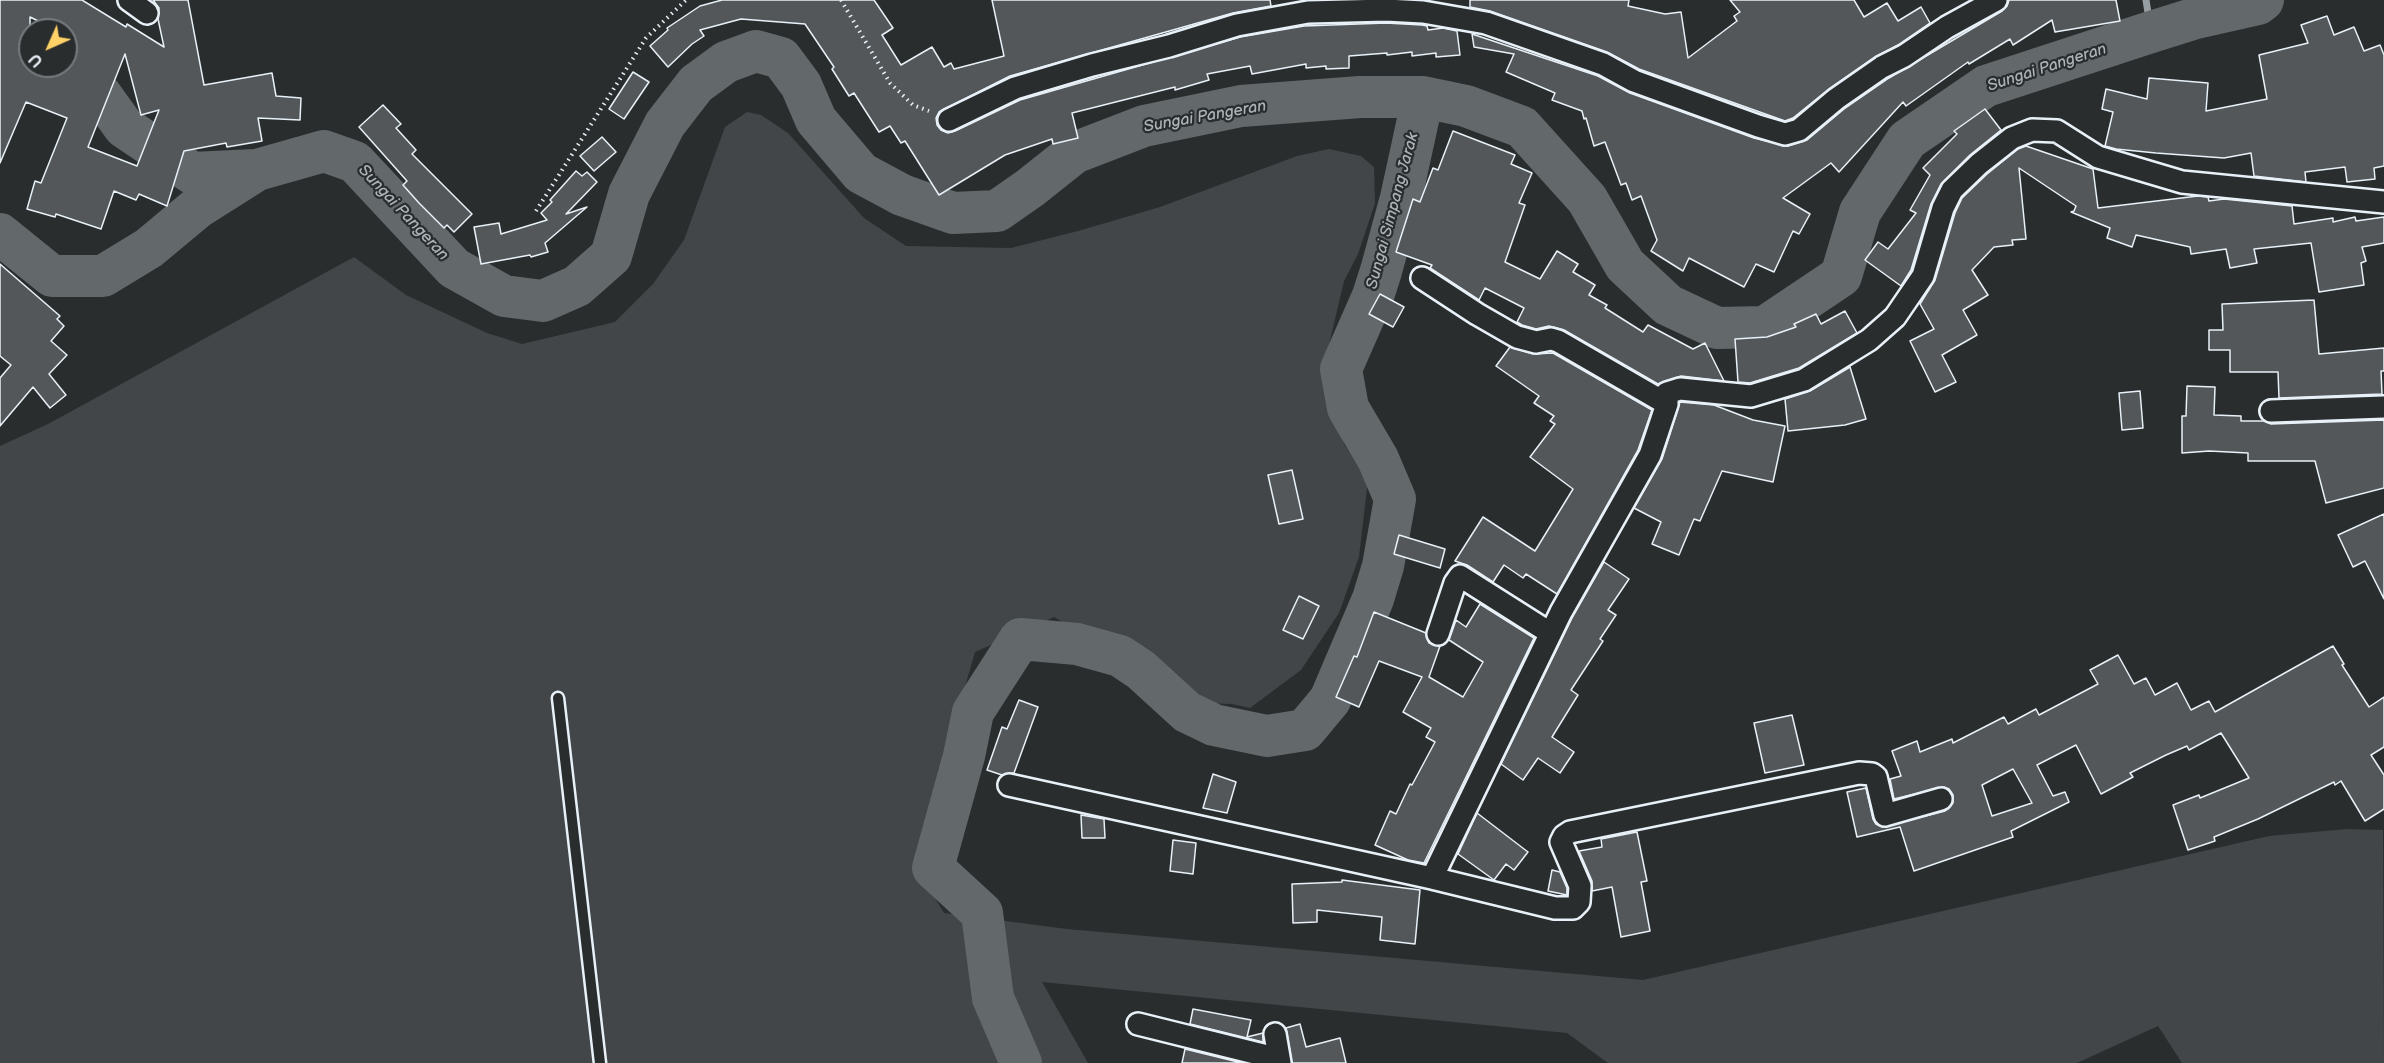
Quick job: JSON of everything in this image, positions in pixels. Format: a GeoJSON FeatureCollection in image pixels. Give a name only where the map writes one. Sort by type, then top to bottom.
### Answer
{"type":"FeatureCollection","features":[{"type":"Feature","properties":{"kind":"street"},"geometry":{"type":"LineString","coordinates":[[129,0],[147,13]]}},
{"type":"Feature","properties":{"kind":"street"},"geometry":{"type":"LineString","coordinates":[[949,120],[1015,88],[1237,25],[1308,12],[1386,10],[1423,12],[1486,23],[1603,64],[1634,81],[1785,134],[1799,130],[1836,99],[1882,66],[1904,56],[1967,7],[1996,0]]}},
{"type":"Feature","properties":{"kind":"street"},"geometry":{"type":"LineString","coordinates":[[1432,878],[1550,633],[1650,455],[1667,404],[1667,393],[1680,389],[1751,396],[1804,380],[1869,340],[1895,317],[1923,276],[1943,208],[1952,190],[1979,164],[2012,138],[2032,130],[2057,131],[2098,157],[2182,182],[2384,202]]}},
{"type":"Feature","properties":{"kind":"street"},"geometry":{"type":"LineString","coordinates":[[1422,278],[1477,314],[1518,337],[1536,342],[1551,339],[1558,341],[1667,404]]}},
{"type":"Feature","properties":{"kind":"street"},"geometry":{"type":"LineString","coordinates":[[2271,411],[2384,407]]}},
{"type":"Feature","properties":{"kind":"street"},"geometry":{"type":"LineString","coordinates":[[1438,634],[1455,583],[1460,576],[1550,633]]}},
{"type":"Feature","properties":{"kind":"street"},"geometry":{"type":"LineString","coordinates":[[1009,785],[1432,878],[1555,908],[1573,908],[1579,902],[1580,886],[1561,842],[1570,832],[1859,773],[1872,774],[1876,777],[1885,815],[1941,799]]}},
{"type":"Feature","properties":{"kind":"street"},"geometry":{"type":"LineString","coordinates":[[1138,1024],[1279,1061],[1275,1034]]}},
{"type":"Feature","properties":{"kind":"lane"},"geometry":{"type":"LineString","coordinates":[[558,698],[600,1063]]}},
{"type":"Feature","properties":{"kind":"path"},"geometry":{"type":"LineString","coordinates":[[536,211],[646,38],[686,0]]}},
{"type":"Feature","properties":{"kind":"path"},"geometry":{"type":"LineString","coordinates":[[841,0],[890,83],[913,105],[949,120]]}},
{"type":"Feature","properties":{"kind":"shaded area"},"geometry":{"type":"Polygon","coordinates":[[[747,112],[761,115],[788,133],[864,218],[906,246],[1011,248],[1160,207],[1297,156],[1329,149],[1361,156],[1374,167],[1375,203],[1358,254],[1344,281],[1323,370],[1344,444],[1368,480],[1359,557],[1339,613],[1301,670],[1250,708],[1232,704],[1202,703],[1054,617],[975,652],[914,864],[944,913],[1067,929],[1643,980],[2269,836],[2347,829],[2383,830],[2384,1063],[2182,1063],[2158,1026],[2077,1063],[1608,1063],[1567,1033],[1042,982],[1088,1063],[0,1063],[0,446],[48,424],[354,257],[406,295],[487,333],[522,344],[615,322],[653,284],[684,240],[725,127],[747,112]]]}},
{"type":"Feature","properties":{"kind":"building"},"geometry":{"type":"Polygon","coordinates":[[[0,0],[82,0],[164,47],[158,19],[159,8],[153,0],[188,0],[204,85],[272,73],[276,96],[301,98],[300,120],[258,118],[262,141],[227,147],[226,143],[184,151],[167,206],[139,194],[136,200],[114,191],[101,229],[56,214],[55,217],[27,209],[35,181],[41,183],[67,118],[26,102],[0,163],[0,0]],[[125,54],[88,147],[137,166],[159,110],[141,115],[125,54]]]}},
{"type":"Feature","properties":{"kind":"building"},"geometry":{"type":"Polygon","coordinates":[[[722,0],[874,0],[893,28],[882,35],[901,65],[932,47],[944,67],[951,63],[954,69],[1004,56],[992,0],[1270,0],[1271,6],[1233,13],[1010,76],[939,112],[936,118],[937,125],[948,133],[1020,100],[1240,37],[1304,26],[1386,23],[1422,25],[1427,26],[1428,30],[1443,28],[1457,31],[1460,55],[1436,57],[1436,53],[1412,56],[1412,52],[1387,55],[1387,53],[1349,56],[1349,68],[1326,69],[1326,66],[1306,68],[1306,64],[1252,74],[1250,66],[1207,74],[1209,80],[1175,90],[1175,87],[1072,113],[1078,138],[1053,144],[1052,139],[1005,155],[939,195],[905,141],[901,143],[890,126],[879,132],[854,93],[849,96],[832,69],[834,67],[805,24],[741,19],[700,30],[704,36],[668,67],[650,46],[668,30],[667,28],[700,6],[722,0]]]}},
{"type":"Feature","properties":{"kind":"building"},"geometry":{"type":"Polygon","coordinates":[[[1470,0],[1629,0],[1628,6],[1665,14],[1681,12],[1688,58],[1737,21],[1734,16],[1740,12],[1730,0],[1854,0],[1864,17],[1887,3],[1898,21],[1921,7],[1930,23],[1898,45],[1875,57],[1793,118],[1785,121],[1639,69],[1607,52],[1490,11],[1470,7],[1470,0]]]}},
{"type":"Feature","properties":{"kind":"building"},"geometry":{"type":"Polygon","coordinates":[[[2009,0],[2116,0],[2120,21],[2055,32],[2052,20],[2013,45],[2010,39],[1969,64],[1968,62],[1906,106],[1903,102],[1839,172],[1831,163],[1783,198],[1810,214],[1799,234],[1793,231],[1774,272],[1756,264],[1744,287],[1689,258],[1683,271],[1651,251],[1657,240],[1641,196],[1632,200],[1626,183],[1621,185],[1605,142],[1594,146],[1582,111],[1552,100],[1555,93],[1506,72],[1514,54],[1474,47],[1472,34],[1598,76],[1630,93],[1754,138],[1788,146],[1807,140],[1844,109],[1889,78],[2002,11],[2009,0]]]}},
{"type":"Feature","properties":{"kind":"building"},"geometry":{"type":"Polygon","coordinates":[[[2327,16],[2334,35],[2354,27],[2364,51],[2380,45],[2384,55],[2384,166],[2374,168],[2375,179],[2347,182],[2345,167],[2305,172],[2306,182],[2254,176],[2251,153],[2224,158],[2116,149],[2105,146],[2113,112],[2102,109],[2106,89],[2147,99],[2149,78],[2208,83],[2206,111],[2267,99],[2259,55],[2308,43],[2301,25],[2327,16]]]}},
{"type":"Feature","properties":{"kind":"building"},"geometry":{"type":"Polygon","coordinates":[[[633,72],[649,82],[624,119],[609,109],[633,72]]]}},
{"type":"Feature","properties":{"kind":"building"},"geometry":{"type":"Polygon","coordinates":[[[383,105],[401,124],[396,128],[416,150],[412,154],[472,214],[454,232],[447,225],[444,228],[419,203],[403,185],[407,181],[359,127],[383,105]]]}},
{"type":"Feature","properties":{"kind":"building"},"geometry":{"type":"Polygon","coordinates":[[[1985,109],[2001,130],[1970,155],[1941,184],[1931,204],[1911,270],[1901,286],[1865,260],[1878,242],[1888,249],[1916,213],[1910,210],[1930,175],[1923,168],[1957,134],[1954,131],[1985,109]]]}},
{"type":"Feature","properties":{"kind":"building"},"geometry":{"type":"Polygon","coordinates":[[[1453,131],[1515,155],[1511,164],[1532,173],[1519,203],[1525,205],[1505,262],[1540,279],[1557,251],[1578,264],[1573,272],[1595,285],[1589,295],[1607,305],[1605,308],[1643,332],[1648,325],[1693,349],[1705,343],[1724,381],[1681,376],[1658,384],[1564,330],[1549,326],[1536,329],[1522,325],[1517,322],[1524,308],[1485,288],[1479,300],[1430,268],[1432,265],[1396,252],[1413,199],[1420,202],[1433,168],[1438,170],[1453,131]]]}},
{"type":"Feature","properties":{"kind":"building"},"geometry":{"type":"Polygon","coordinates":[[[602,137],[616,152],[594,171],[580,156],[602,137]]]}},
{"type":"Feature","properties":{"kind":"building"},"geometry":{"type":"Polygon","coordinates":[[[2026,146],[2093,169],[2098,208],[2198,196],[2208,197],[2209,201],[2224,199],[2292,206],[2294,224],[2333,218],[2333,222],[2355,217],[2356,221],[2384,217],[2384,243],[2362,247],[2366,261],[2361,263],[2364,285],[2319,292],[2311,243],[2254,249],[2257,263],[2230,268],[2226,249],[2191,254],[2190,247],[2136,235],[2132,247],[2107,238],[2110,228],[2071,212],[2076,206],[2019,168],[2026,239],[2012,240],[2013,245],[1994,247],[1972,270],[1988,295],[1963,310],[1977,335],[1942,355],[1956,382],[1935,392],[1910,341],[1934,329],[1920,304],[1935,280],[1955,213],[1962,198],[1987,174],[2018,149],[2026,146]]]}},
{"type":"Feature","properties":{"kind":"building"},"geometry":{"type":"Polygon","coordinates":[[[576,171],[582,176],[587,172],[597,182],[566,214],[587,207],[545,243],[548,252],[531,257],[530,255],[481,264],[474,227],[499,223],[501,234],[547,220],[541,213],[576,171]]]}},
{"type":"Feature","properties":{"kind":"building"},"geometry":{"type":"Polygon","coordinates":[[[0,264],[60,316],[57,319],[64,326],[51,341],[67,355],[49,374],[66,395],[50,408],[33,387],[0,426],[0,378],[11,365],[0,356],[0,264]]]}},
{"type":"Feature","properties":{"kind":"building"},"geometry":{"type":"Polygon","coordinates":[[[1380,294],[1404,307],[1393,327],[1369,314],[1380,294]]]}},
{"type":"Feature","properties":{"kind":"building"},"geometry":{"type":"Polygon","coordinates":[[[2314,300],[2319,354],[2384,348],[2384,371],[2381,371],[2382,394],[2279,398],[2278,372],[2230,372],[2230,350],[2209,350],[2209,330],[2223,330],[2222,304],[2314,300]]]}},
{"type":"Feature","properties":{"kind":"building"},"geometry":{"type":"Polygon","coordinates":[[[1845,311],[1857,333],[1799,368],[1750,383],[1738,382],[1735,339],[1767,337],[1796,327],[1794,324],[1816,314],[1821,324],[1845,311]]]}},
{"type":"Feature","properties":{"kind":"building"},"geometry":{"type":"Polygon","coordinates":[[[1510,347],[1533,354],[1553,353],[1652,410],[1638,450],[1557,594],[1526,574],[1523,578],[1504,565],[1493,582],[1467,565],[1455,561],[1483,517],[1535,551],[1573,489],[1530,457],[1555,424],[1550,421],[1554,416],[1534,403],[1539,396],[1496,366],[1510,347]]]}},
{"type":"Feature","properties":{"kind":"building"},"geometry":{"type":"Polygon","coordinates":[[[1850,367],[1866,419],[1845,425],[1788,431],[1785,399],[1810,391],[1850,367]]]}},
{"type":"Feature","properties":{"kind":"building"},"geometry":{"type":"Polygon","coordinates":[[[2187,386],[2215,387],[2214,415],[2241,416],[2241,421],[2264,421],[2271,424],[2384,420],[2384,488],[2326,503],[2315,461],[2248,461],[2248,453],[2209,451],[2182,453],[2182,416],[2186,416],[2187,386]]]}},
{"type":"Feature","properties":{"kind":"building"},"geometry":{"type":"Polygon","coordinates":[[[2140,391],[2143,428],[2122,430],[2119,393],[2140,391]]]}},
{"type":"Feature","properties":{"kind":"building"},"geometry":{"type":"Polygon","coordinates":[[[1680,402],[1714,405],[1753,420],[1785,426],[1773,482],[1722,471],[1700,521],[1694,519],[1679,555],[1652,544],[1661,522],[1634,508],[1662,459],[1680,402]]]}},
{"type":"Feature","properties":{"kind":"building"},"geometry":{"type":"Polygon","coordinates":[[[1292,470],[1303,519],[1279,524],[1268,475],[1292,470]]]}},
{"type":"Feature","properties":{"kind":"building"},"geometry":{"type":"Polygon","coordinates":[[[2384,514],[2384,599],[2365,561],[2353,567],[2338,535],[2384,514]]]}},
{"type":"Feature","properties":{"kind":"building"},"geometry":{"type":"Polygon","coordinates":[[[1399,535],[1445,549],[1440,568],[1394,554],[1399,535]]]}},
{"type":"Feature","properties":{"kind":"building"},"geometry":{"type":"Polygon","coordinates":[[[1604,562],[1629,579],[1608,610],[1616,615],[1600,639],[1603,641],[1571,690],[1578,695],[1552,737],[1574,752],[1560,773],[1538,758],[1523,780],[1501,764],[1572,618],[1604,562]]]}},
{"type":"Feature","properties":{"kind":"building"},"geometry":{"type":"Polygon","coordinates":[[[1299,596],[1319,606],[1303,639],[1283,630],[1299,596]]]}},
{"type":"Feature","properties":{"kind":"building"},"geometry":{"type":"Polygon","coordinates":[[[1480,604],[1534,638],[1424,863],[1408,860],[1375,845],[1390,811],[1396,814],[1410,784],[1412,785],[1435,742],[1426,737],[1431,728],[1403,712],[1422,677],[1379,661],[1359,707],[1336,697],[1354,656],[1357,657],[1374,612],[1426,633],[1429,643],[1440,646],[1429,677],[1463,697],[1483,662],[1449,640],[1456,620],[1466,627],[1480,604]]]}},
{"type":"Feature","properties":{"kind":"building"},"geometry":{"type":"Polygon","coordinates":[[[2333,646],[2344,664],[2342,665],[2369,707],[2384,697],[2384,747],[2371,755],[2384,775],[2384,809],[2365,821],[2341,781],[2335,785],[2334,782],[2258,819],[2214,837],[2215,841],[2188,850],[2173,805],[2199,795],[2200,798],[2249,778],[2221,733],[2189,750],[2187,746],[2130,773],[2133,777],[2101,794],[2076,745],[2037,765],[2053,796],[2065,792],[2069,802],[2011,831],[2013,837],[1914,871],[1900,827],[1857,837],[1847,792],[1866,788],[1873,819],[1882,827],[1945,811],[1953,803],[1953,795],[1949,789],[1944,787],[1894,799],[1890,779],[1901,776],[1892,751],[1917,741],[1920,752],[1952,739],[1953,743],[2004,717],[2008,724],[2036,709],[2039,715],[2098,684],[2090,670],[2118,655],[2134,684],[2146,678],[2155,695],[2177,683],[2191,710],[2209,701],[2215,712],[2333,646]],[[2013,769],[1982,785],[1992,816],[2032,803],[2013,769]]]}},
{"type":"Feature","properties":{"kind":"building"},"geometry":{"type":"Polygon","coordinates":[[[1019,700],[1038,707],[1014,773],[1002,775],[987,770],[1002,727],[1007,729],[1019,700]]]}},
{"type":"Feature","properties":{"kind":"building"},"geometry":{"type":"Polygon","coordinates":[[[1792,715],[1804,765],[1765,773],[1754,723],[1792,715]]]}},
{"type":"Feature","properties":{"kind":"building"},"geometry":{"type":"Polygon","coordinates":[[[1213,774],[1236,782],[1227,813],[1203,808],[1213,774]]]}},
{"type":"Feature","properties":{"kind":"building"},"geometry":{"type":"Polygon","coordinates":[[[1477,813],[1528,852],[1514,870],[1506,864],[1494,880],[1458,854],[1477,813]]]}},
{"type":"Feature","properties":{"kind":"building"},"geometry":{"type":"Polygon","coordinates":[[[1081,815],[1104,819],[1105,838],[1082,838],[1081,815]]]}},
{"type":"Feature","properties":{"kind":"building"},"geometry":{"type":"Polygon","coordinates":[[[1637,832],[1647,881],[1641,882],[1650,931],[1621,937],[1612,887],[1592,891],[1592,881],[1579,851],[1602,847],[1601,839],[1637,832]]]}},
{"type":"Feature","properties":{"kind":"building"},"geometry":{"type":"Polygon","coordinates":[[[1173,840],[1196,843],[1193,874],[1170,871],[1173,840]]]}},
{"type":"Feature","properties":{"kind":"building"},"geometry":{"type":"Polygon","coordinates":[[[1552,870],[1560,872],[1567,888],[1567,895],[1548,891],[1552,870]]]}},
{"type":"Feature","properties":{"kind":"building"},"geometry":{"type":"Polygon","coordinates":[[[1342,880],[1420,890],[1415,944],[1380,940],[1382,917],[1317,910],[1317,922],[1293,923],[1292,884],[1342,882],[1342,880]]]}},
{"type":"Feature","properties":{"kind":"building"},"geometry":{"type":"Polygon","coordinates":[[[1193,1009],[1251,1020],[1247,1037],[1263,1033],[1263,1042],[1190,1024],[1193,1009]]]}},
{"type":"Feature","properties":{"kind":"building"},"geometry":{"type":"Polygon","coordinates":[[[1300,1024],[1306,1047],[1340,1038],[1346,1063],[1292,1063],[1286,1028],[1300,1024]]]}},
{"type":"Feature","properties":{"kind":"building"},"geometry":{"type":"Polygon","coordinates":[[[1185,1049],[1242,1063],[1182,1063],[1185,1049]]]}},
{"type":"Feature","properties":{"kind":"waterway"},"geometry":{"type":"LineString","coordinates":[[2146,0],[2151,32]]}},
{"type":"Feature","properties":{"kind":"waterway","name":"Sungai Pangeran"},"geometry":{"type":"LineString","coordinates":[[0,234],[52,276],[103,276],[149,248],[197,208],[257,170],[324,151],[355,162],[454,268],[504,296],[543,301],[577,286],[611,256],[629,194],[665,124],[696,84],[726,62],[756,51],[781,58],[801,85],[816,120],[861,173],[902,195],[953,213],[997,211],[1074,153],[1144,126],[1241,106],[1360,97],[1423,97],[1466,106],[1522,127],[1587,199],[1625,265],[1668,305],[1717,328],[1765,327],[1841,276],[1860,212],[1907,140],[1986,86],[2196,18],[2258,4],[2263,0]]}},
{"type":"Feature","properties":{"kind":"waterway"},"geometry":{"type":"LineString","coordinates":[[78,75],[101,95],[124,127],[192,173],[255,170]]}},
{"type":"Feature","properties":{"kind":"waterway","name":"Sungai Simpang Jarak"},"geometry":{"type":"LineString","coordinates":[[1021,1063],[993,998],[982,913],[933,868],[964,756],[973,712],[1020,639],[1077,644],[1120,656],[1141,670],[1187,712],[1214,725],[1267,736],[1305,730],[1330,700],[1373,599],[1383,566],[1395,499],[1378,459],[1348,408],[1341,369],[1373,296],[1381,271],[1401,198],[1423,97]]}}]}
